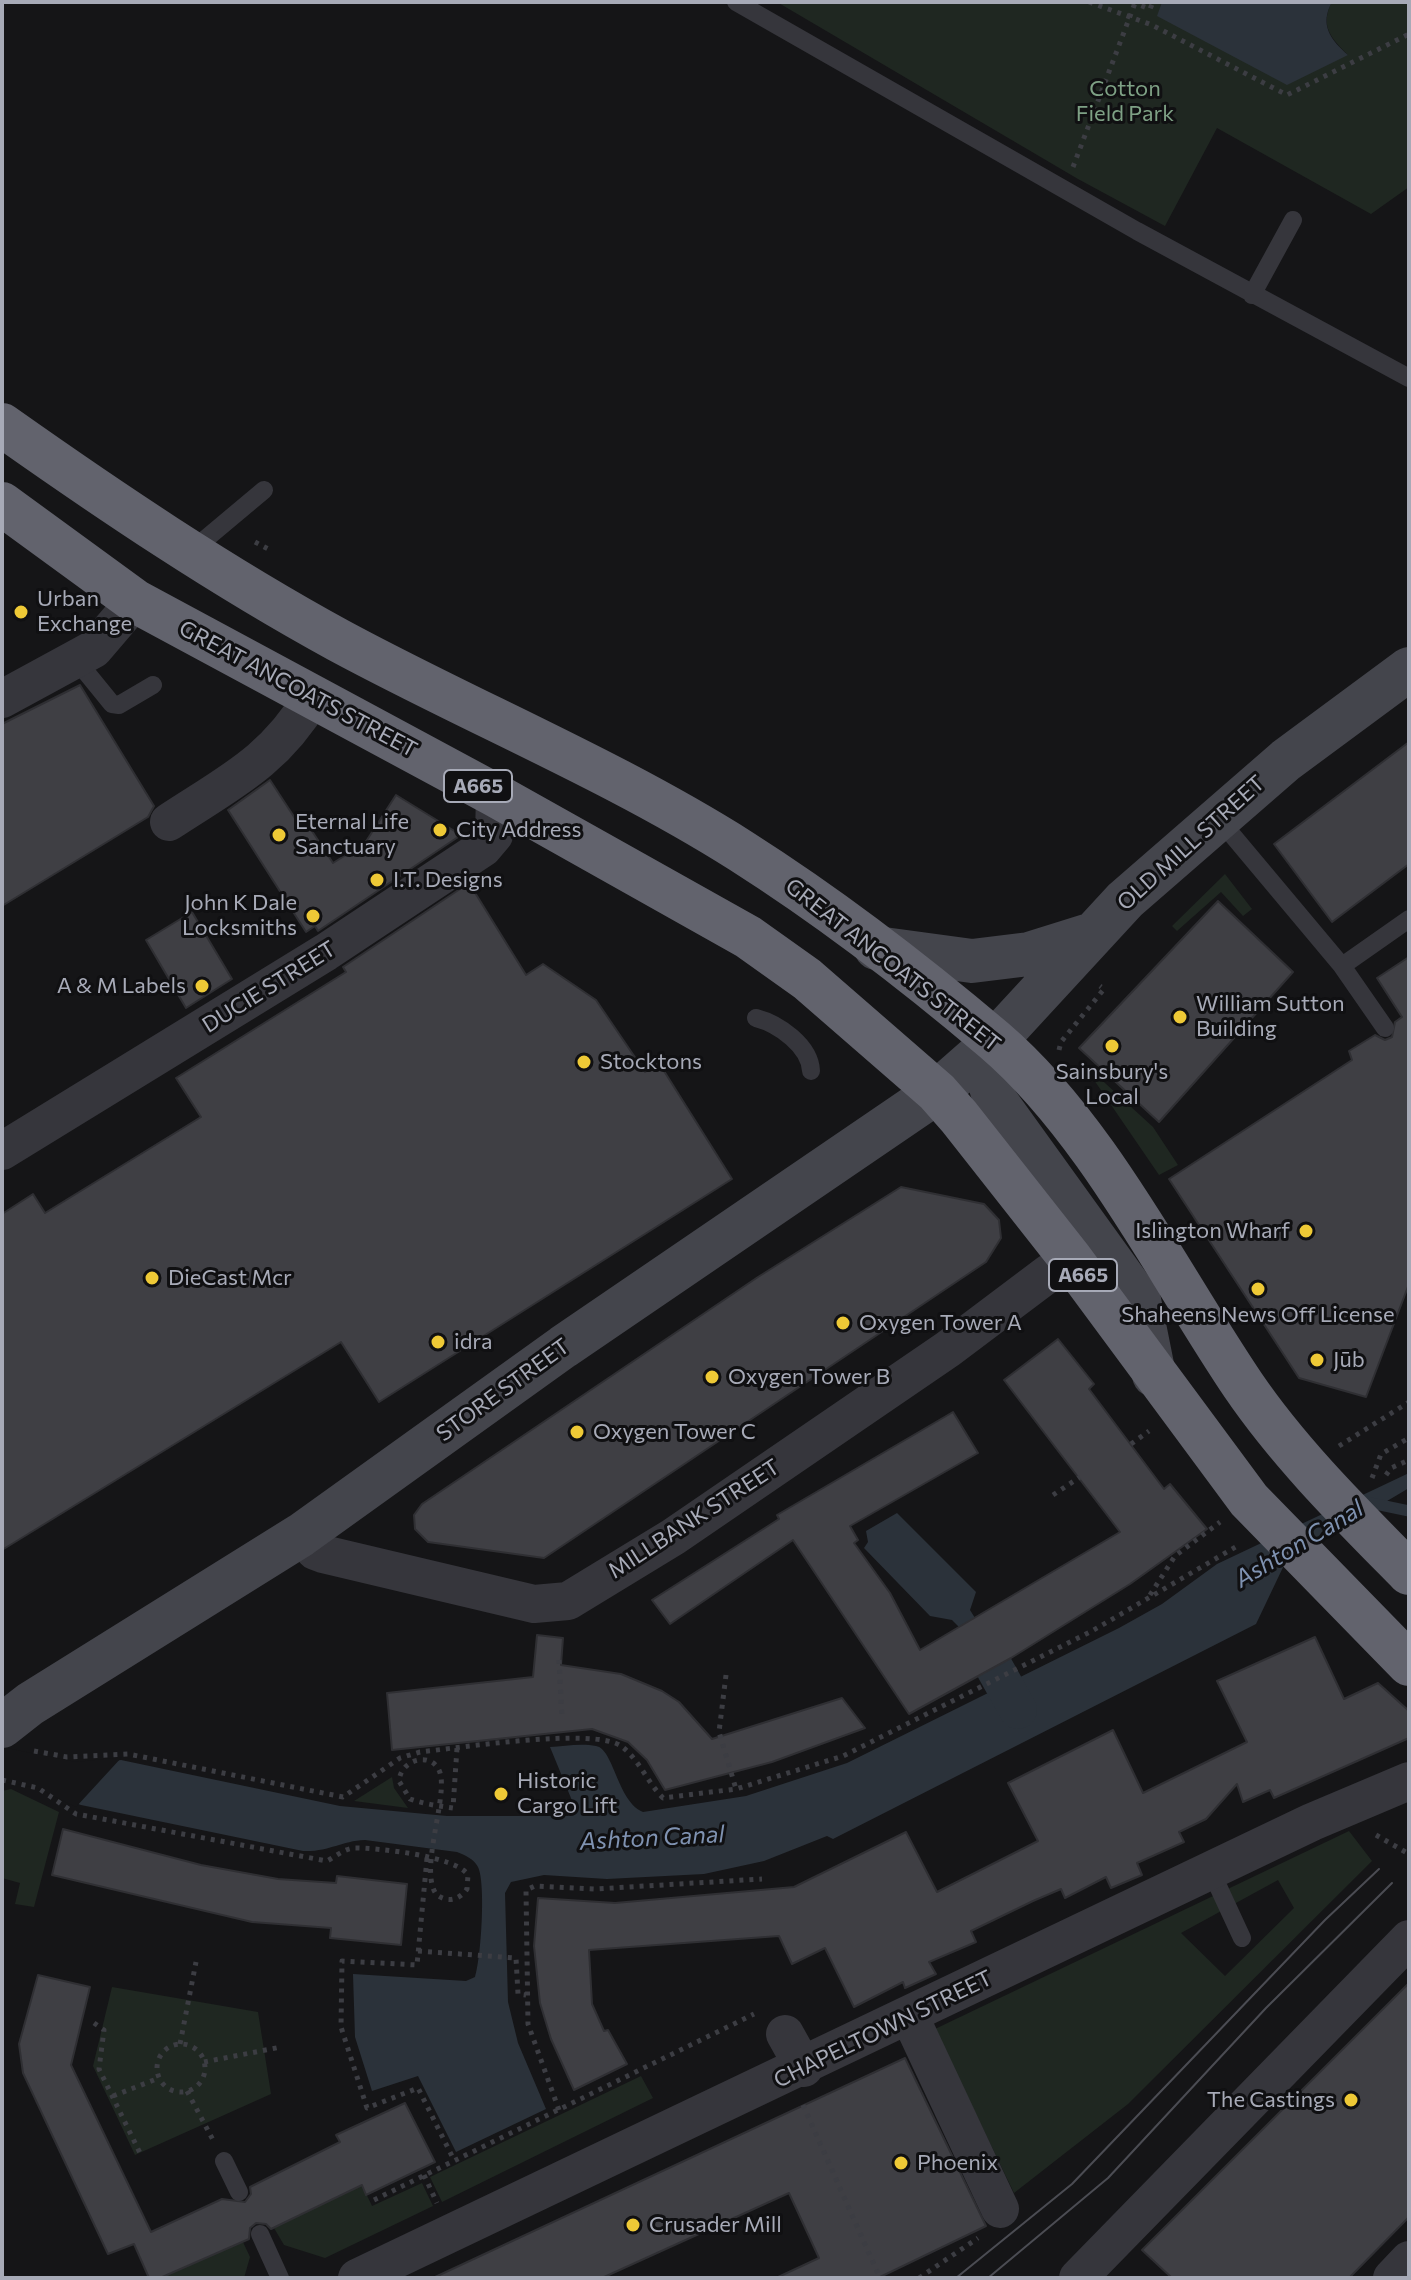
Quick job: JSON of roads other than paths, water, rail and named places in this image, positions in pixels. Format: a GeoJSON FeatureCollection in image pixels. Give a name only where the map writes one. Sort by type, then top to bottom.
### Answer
{"type":"FeatureCollection","features":[{"type":"Feature","properties":{"kind":"highway","name":"GREAT ANCOATS STREET"},"geometry":{"type":"LineString","coordinates":[[2,425],[112,503],[336,639],[594,768],[740,850],[876,948],[995,1041],[1069,1118],[1245,1388],[1309,1469],[1408,1572]]}},
{"type":"Feature","properties":{"kind":"highway","name":"GREAT ANCOATS STREET"},"geometry":{"type":"LineString","coordinates":[[2,504],[135,601],[495,795],[748,937],[807,979],[937,1092],[1070,1258],[1249,1500],[1351,1608],[1409,1664]]}},
{"type":"Feature","properties":{"kind":"highway"},"geometry":{"type":"LineString","coordinates":[[135,601],[190,552]]}},
{"type":"Feature","properties":{"kind":"highway"},"geometry":{"type":"LineString","coordinates":[[490,717],[495,795]]}},
{"type":"Feature","properties":{"kind":"street"},"geometry":{"type":"LineString","coordinates":[[2,699],[77,661],[94,649],[135,601]]}},
{"type":"Feature","properties":{"kind":"street","name":"OLD MILL STREET"},"geometry":{"type":"LineString","coordinates":[[995,1041],[1125,900],[1286,760],[1409,669]]}},
{"type":"Feature","properties":{"kind":"street"},"geometry":{"type":"LineString","coordinates":[[169,822],[267,758],[295,727],[312,698]]}},
{"type":"Feature","properties":{"kind":"street","name":"DUCIE STREET"},"geometry":{"type":"LineString","coordinates":[[2,1151],[326,952],[483,848],[494,835],[495,795]]}},
{"type":"Feature","properties":{"kind":"street"},"geometry":{"type":"LineString","coordinates":[[876,948],[972,961],[1029,954],[1093,934]]}},
{"type":"Feature","properties":{"kind":"street"},"geometry":{"type":"LineString","coordinates":[[995,1041],[987,1074],[995,1100],[1139,1300],[1154,1375]]}},
{"type":"Feature","properties":{"kind":"street","name":"STORE STREET"},"geometry":{"type":"LineString","coordinates":[[15,1738],[30,1704],[301,1535],[563,1347],[937,1092],[995,1041]]}},
{"type":"Feature","properties":{"kind":"street","name":"MILLBANK STREET"},"geometry":{"type":"LineString","coordinates":[[301,1535],[315,1551],[323,1554],[534,1604],[568,1601],[673,1537],[935,1358],[1049,1273]]}},
{"type":"Feature","properties":{"kind":"street","name":"CHAPELTOWN STREET"},"geometry":{"type":"LineString","coordinates":[[357,2278],[797,2071],[1211,1871],[1409,1781]]}},
{"type":"Feature","properties":{"kind":"street"},"geometry":{"type":"LineString","coordinates":[[1078,2278],[1409,1939]]}},
{"type":"Feature","properties":{"kind":"street"},"geometry":{"type":"LineString","coordinates":[[910,2017],[1000,2209]]}},
{"type":"Feature","properties":{"kind":"street"},"geometry":{"type":"LineString","coordinates":[[775,2021],[797,2071]]}},
{"type":"Feature","properties":{"kind":"street"},"geometry":{"type":"LineString","coordinates":[[1392,2278],[1409,2260]]}},
{"type":"Feature","properties":{"kind":"lane"},"geometry":{"type":"LineString","coordinates":[[736,2],[1252,295],[1409,378]]}},
{"type":"Feature","properties":{"kind":"lane"},"geometry":{"type":"LineString","coordinates":[[1252,295],[1293,220]]}},
{"type":"Feature","properties":{"kind":"lane"},"geometry":{"type":"LineString","coordinates":[[190,552],[264,490]]}},
{"type":"Feature","properties":{"kind":"lane"},"geometry":{"type":"LineString","coordinates":[[77,661],[112,704],[119,705],[153,685]]}},
{"type":"Feature","properties":{"kind":"lane"},"geometry":{"type":"LineString","coordinates":[[1218,818],[1342,966],[1385,1028]]}},
{"type":"Feature","properties":{"kind":"lane"},"geometry":{"type":"LineString","coordinates":[[1342,966],[1409,919]]}},
{"type":"Feature","properties":{"kind":"lane"},"geometry":{"type":"LineString","coordinates":[[756,1018],[771,1022],[808,1052],[811,1071]]}},
{"type":"Feature","properties":{"kind":"lane"},"geometry":{"type":"LineString","coordinates":[[1211,1871],[1242,1938]]}},
{"type":"Feature","properties":{"kind":"lane"},"geometry":{"type":"LineString","coordinates":[[224,2161],[239,2192]]}},
{"type":"Feature","properties":{"kind":"lane"},"geometry":{"type":"LineString","coordinates":[[260,2234],[280,2278]]}},
{"type":"Feature","properties":{"kind":"water"},"geometry":{"type":"Polygon","coordinates":[[[1162,2],[1332,2],[1327,18],[1329,32],[1348,55],[1287,85],[1157,16],[1162,2]]]}},
{"type":"Feature","properties":{"kind":"water","name":"Ashton Canal"},"geometry":{"type":"Polygon","coordinates":[[[1409,1473],[1409,1488],[1286,1561],[1256,1624],[833,1839],[827,1836],[764,1861],[704,1874],[607,1879],[544,1875],[511,1882],[505,1893],[508,2002],[518,2043],[546,2109],[456,2152],[418,2076],[372,2091],[355,2037],[353,1974],[466,1981],[475,1977],[481,1939],[482,1888],[478,1867],[472,1860],[457,1852],[365,1840],[303,1851],[81,1805],[61,1798],[2,1751],[76,1766],[121,1760],[340,1806],[447,1816],[568,1816],[573,1803],[550,1747],[585,1745],[602,1749],[627,1797],[643,1812],[746,1796],[847,1763],[1119,1628],[1162,1604],[1217,1564],[1409,1473]]]}},
{"type":"Feature","properties":{"kind":"water"},"geometry":{"type":"Polygon","coordinates":[[[897,1513],[976,1592],[970,1610],[975,1618],[959,1627],[952,1620],[930,1616],[864,1548],[868,1542],[866,1531],[897,1513]]]}},
{"type":"Feature","properties":{"kind":"waterway","name":"Ashton Canal"},"geometry":{"type":"LineString","coordinates":[[1366,1502],[1409,1511]]}},
{"type":"Feature","properties":{"kind":"waterway"},"geometry":{"type":"LineString","coordinates":[[994,1667],[1018,1710]]}},
{"type":"Feature","properties":{"kind":"tram line"},"geometry":{"type":"LineString","coordinates":[[956,2278],[1072,2184],[1325,1920],[1379,1869]]}},
{"type":"Feature","properties":{"kind":"tram line"},"geometry":{"type":"LineString","coordinates":[[988,2278],[1108,2178],[1266,2008],[1392,1883]]}},
{"type":"Feature","properties":{"kind":"place","name":"Urban Exchange"},"geometry":{"type":"Point","coordinates":[21,612]}},
{"type":"Feature","properties":{"kind":"place","name":"City Address"},"geometry":{"type":"Point","coordinates":[440,830]}},
{"type":"Feature","properties":{"kind":"place","name":"Eternal Life Sanctuary"},"geometry":{"type":"Point","coordinates":[279,835]}},
{"type":"Feature","properties":{"kind":"place","name":"I.T. Designs"},"geometry":{"type":"Point","coordinates":[377,880]}},
{"type":"Feature","properties":{"kind":"place","name":"John K Dale Locksmiths"},"geometry":{"type":"Point","coordinates":[313,916]}},
{"type":"Feature","properties":{"kind":"place","name":"A & M Labels"},"geometry":{"type":"Point","coordinates":[202,986]}},
{"type":"Feature","properties":{"kind":"place","name":"William Sutton Building"},"geometry":{"type":"Point","coordinates":[1180,1017]}},
{"type":"Feature","properties":{"kind":"place","name":"Sainsbury's Local"},"geometry":{"type":"Point","coordinates":[1112,1046]}},
{"type":"Feature","properties":{"kind":"place","name":"Stocktons"},"geometry":{"type":"Point","coordinates":[584,1062]}},
{"type":"Feature","properties":{"kind":"place","name":"Islington Wharf"},"geometry":{"type":"Point","coordinates":[1306,1231]}},
{"type":"Feature","properties":{"kind":"place","name":"DieCast Mcr"},"geometry":{"type":"Point","coordinates":[152,1278]}},
{"type":"Feature","properties":{"kind":"place","name":"Shaheens News Off License"},"geometry":{"type":"Point","coordinates":[1258,1289]}},
{"type":"Feature","properties":{"kind":"place","name":"Oxygen Tower A"},"geometry":{"type":"Point","coordinates":[843,1323]}},
{"type":"Feature","properties":{"kind":"place","name":"idra"},"geometry":{"type":"Point","coordinates":[438,1342]}},
{"type":"Feature","properties":{"kind":"place","name":"Jūb"},"geometry":{"type":"Point","coordinates":[1317,1360]}},
{"type":"Feature","properties":{"kind":"place","name":"Oxygen Tower B"},"geometry":{"type":"Point","coordinates":[712,1377]}},
{"type":"Feature","properties":{"kind":"place","name":"Oxygen Tower C"},"geometry":{"type":"Point","coordinates":[577,1432]}},
{"type":"Feature","properties":{"kind":"place","name":"Historic Cargo Lift"},"geometry":{"type":"Point","coordinates":[501,1794]}},
{"type":"Feature","properties":{"kind":"place","name":"The Castings"},"geometry":{"type":"Point","coordinates":[1351,2100]}},
{"type":"Feature","properties":{"kind":"place","name":"Phoenix"},"geometry":{"type":"Point","coordinates":[901,2163]}},
{"type":"Feature","properties":{"kind":"place","name":"Crusader Mill"},"geometry":{"type":"Point","coordinates":[633,2225]}},
{"type":"Feature","properties":{"kind":"park label","name":"Cotton Field Park"},"geometry":{"type":"Point","coordinates":[1125,102]}}]}
